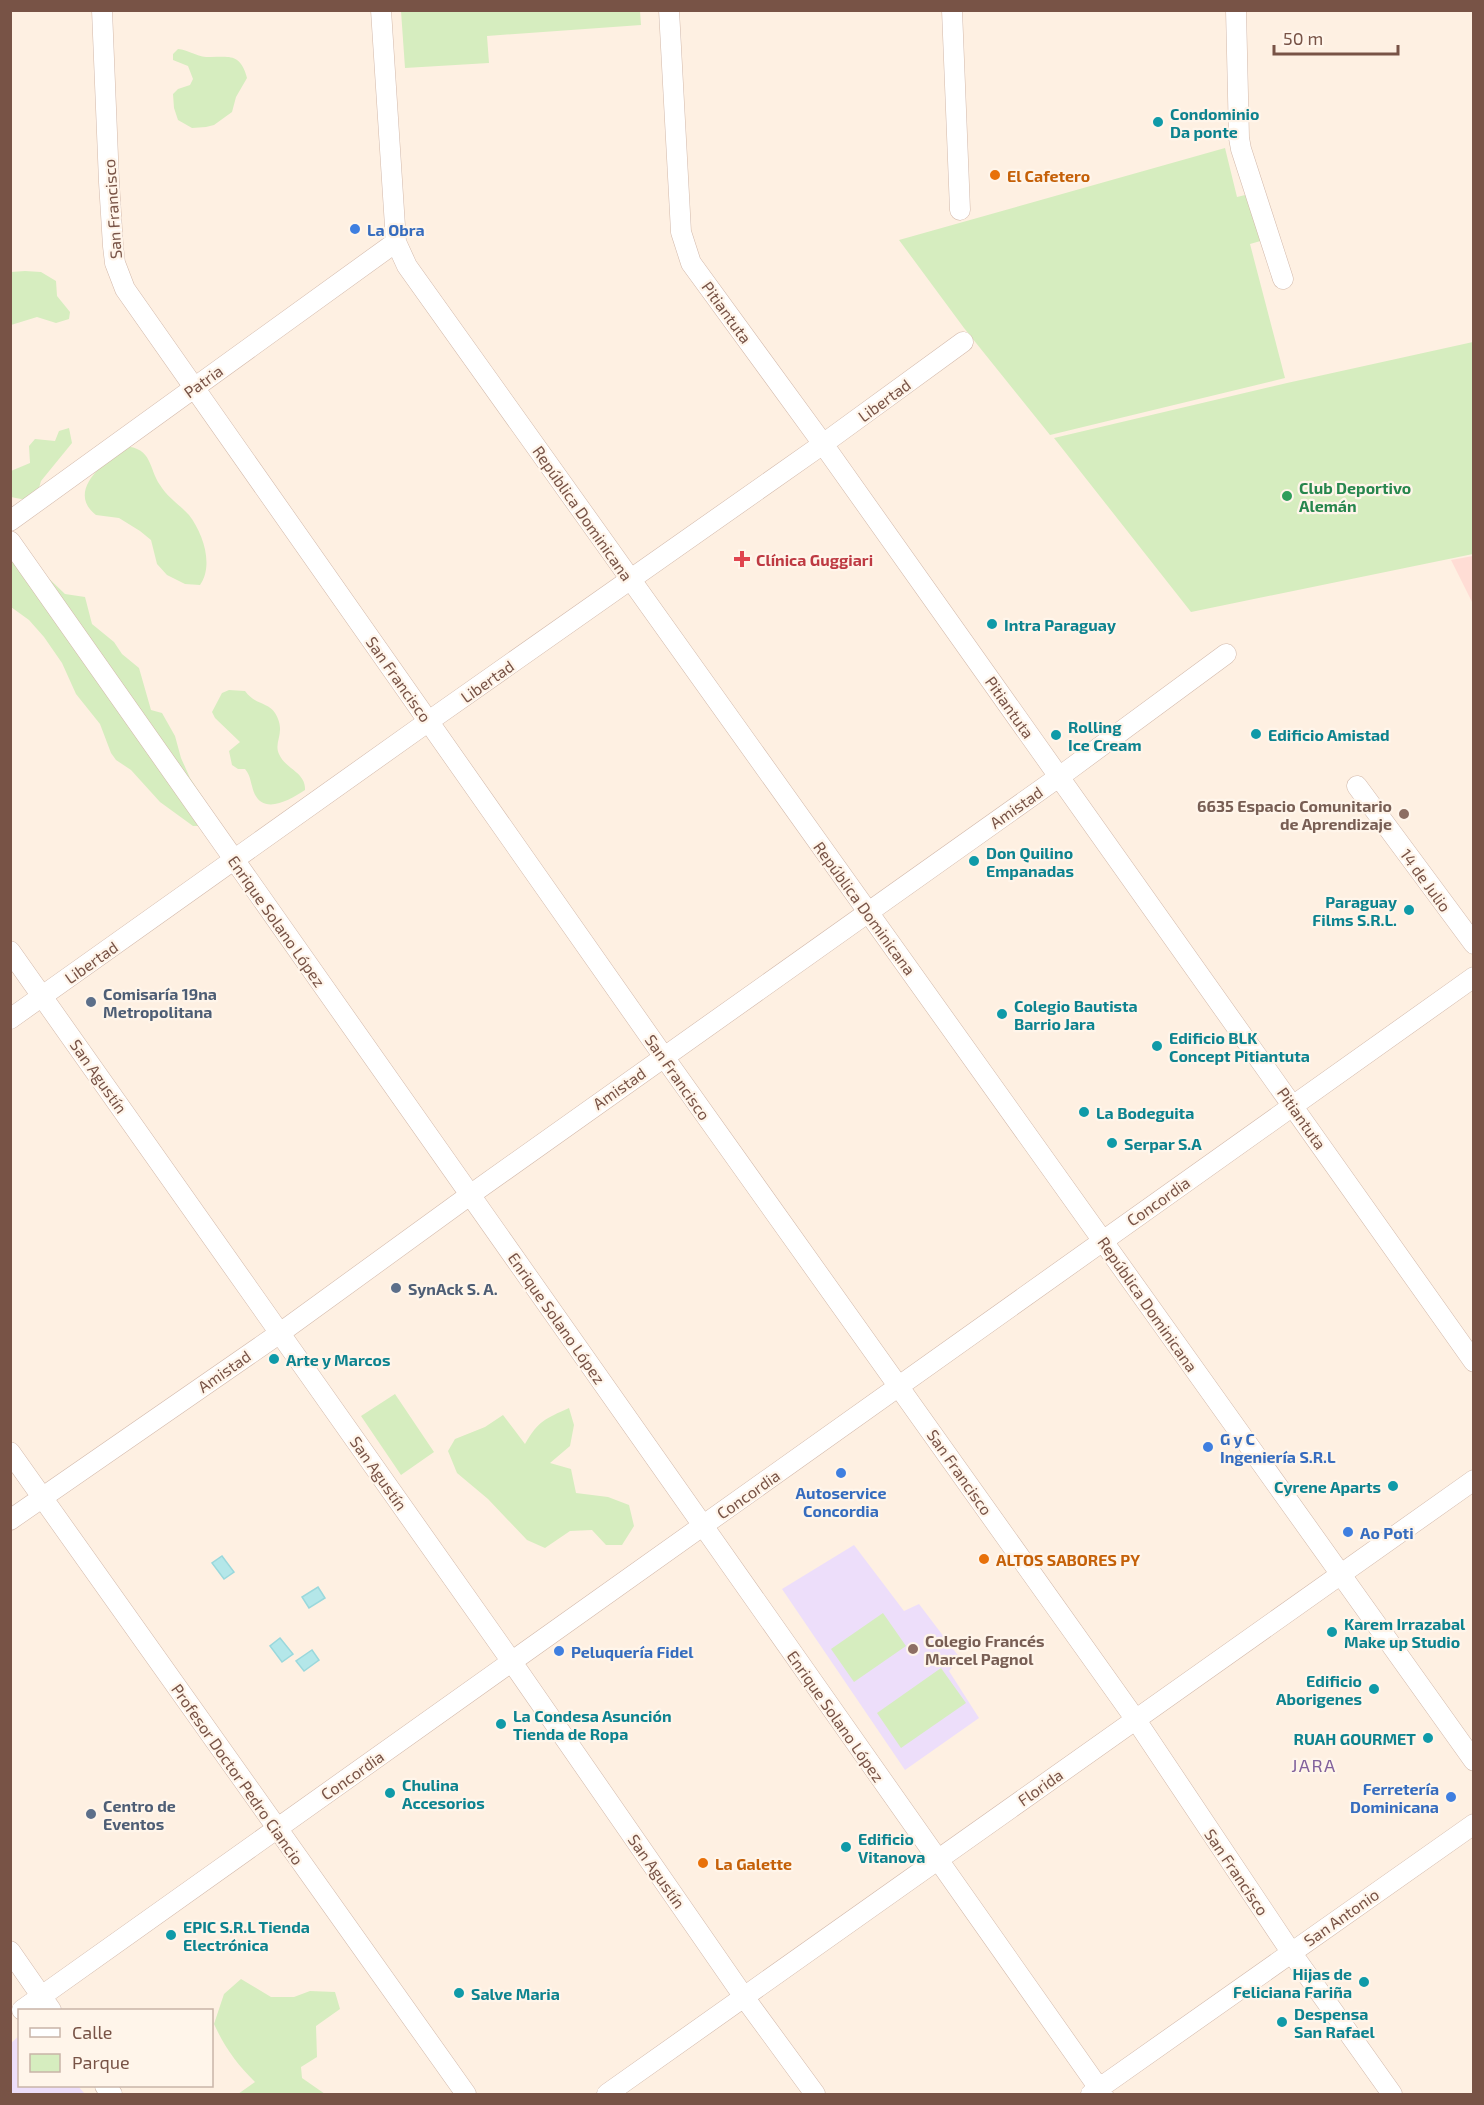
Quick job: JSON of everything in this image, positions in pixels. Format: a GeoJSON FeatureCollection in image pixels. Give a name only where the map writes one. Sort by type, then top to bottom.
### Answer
{"type":"FeatureCollection","features":[{"type":"Feature","properties":{"kind":"street","name":"San Francisco"},"geometry":{"type":"LineString","coordinates":[[102,10],[108,182],[116,264],[125,289],[664,1057],[1136,1720],[1291,1952],[1392,2094]]}},
{"type":"Feature","properties":{"kind":"street","name":"República Dominicana"},"geometry":{"type":"LineString","coordinates":[[381,10],[396,242],[407,266],[1473,1761]]}},
{"type":"Feature","properties":{"kind":"street","name":"Pitiantuta"},"geometry":{"type":"LineString","coordinates":[[669,10],[681,232],[691,263],[824,444],[1473,1362]]}},
{"type":"Feature","properties":{"kind":"street"},"geometry":{"type":"LineString","coordinates":[[952,10],[960,210]]}},
{"type":"Feature","properties":{"kind":"street"},"geometry":{"type":"LineString","coordinates":[[1236,10],[1239,138],[1283,279]]}},
{"type":"Feature","properties":{"kind":"street","name":"Patria"},"geometry":{"type":"LineString","coordinates":[[10,521],[396,242]]}},
{"type":"Feature","properties":{"kind":"street","name":"Libertad"},"geometry":{"type":"LineString","coordinates":[[10,1019],[824,444],[963,342]]}},
{"type":"Feature","properties":{"kind":"street","name":"Enrique Solano López"},"geometry":{"type":"LineString","coordinates":[[10,541],[937,1860],[1098,2093]]}},
{"type":"Feature","properties":{"kind":"street","name":"Amistad"},"geometry":{"type":"LineString","coordinates":[[10,1520],[280,1332],[1059,777],[1226,654]]}},
{"type":"Feature","properties":{"kind":"street","name":"14 de Julio"},"geometry":{"type":"LineString","coordinates":[[1357,786],[1473,944]]}},
{"type":"Feature","properties":{"kind":"street","name":"San Agustín"},"geometry":{"type":"LineString","coordinates":[[10,951],[512,1662],[744,1997]]}},
{"type":"Feature","properties":{"kind":"street","name":"Concordia"},"geometry":{"type":"LineString","coordinates":[[28,2009],[46,2004],[277,1829],[1473,977]]}},
{"type":"Feature","properties":{"kind":"street","name":"Profesor Doctor Pedro Ciancio"},"geometry":{"type":"LineString","coordinates":[[10,1452],[466,2094]]}},
{"type":"Feature","properties":{"kind":"street","name":"Florida"},"geometry":{"type":"LineString","coordinates":[[607,2094],[1473,1480]]}},
{"type":"Feature","properties":{"kind":"street","name":"San Antonio"},"geometry":{"type":"LineString","coordinates":[[1098,2093],[1291,1952],[1473,1824]]}},
{"type":"Feature","properties":{"kind":"street"},"geometry":{"type":"LineString","coordinates":[[10,1951],[46,2004]]}},
{"type":"Feature","properties":{"kind":"street"},"geometry":{"type":"LineString","coordinates":[[744,1997],[815,2094]]}},
{"type":"Feature","properties":{"kind":"shaded area"},"geometry":{"type":"Polygon","coordinates":[[[1474,556],[1473,604],[1451,560],[1474,556]]]}},
{"type":"Feature","properties":{"kind":"shaded area"},"geometry":{"type":"Polygon","coordinates":[[[854,1545],[904,1611],[919,1604],[960,1658],[949,1671],[979,1718],[905,1770],[782,1589],[854,1545]]]}},
{"type":"Feature","properties":{"kind":"shaded area"},"geometry":{"type":"Polygon","coordinates":[[[18,2037],[18,2087],[79,2087],[85,2094],[11,2094],[11,2043],[18,2037]]]}},
{"type":"Feature","properties":{"kind":"green space"},"geometry":{"type":"Polygon","coordinates":[[[401,11],[640,11],[641,25],[487,36],[489,63],[405,68],[401,11]]]}},
{"type":"Feature","properties":{"kind":"green space"},"geometry":{"type":"Polygon","coordinates":[[[178,49],[206,57],[232,58],[241,63],[244,69],[247,78],[236,97],[232,112],[214,125],[192,128],[178,120],[173,94],[178,89],[190,85],[193,79],[188,66],[173,60],[173,54],[178,49]]]}},
{"type":"Feature","properties":{"kind":"green space"},"geometry":{"type":"Polygon","coordinates":[[[1225,148],[1237,197],[1249,194],[1264,240],[1250,244],[1285,378],[1050,435],[964,328],[899,240],[1225,148]]]}},
{"type":"Feature","properties":{"kind":"green space"},"geometry":{"type":"Polygon","coordinates":[[[11,272],[41,272],[56,281],[57,296],[70,312],[69,319],[56,323],[37,317],[11,325],[11,272]]]}},
{"type":"Feature","properties":{"kind":"green space","name":"Club Deportivo Alemán"},"geometry":{"type":"Polygon","coordinates":[[[1473,342],[1473,554],[1191,612],[1054,438],[1287,383],[1473,342]]]}},
{"type":"Feature","properties":{"kind":"green space"},"geometry":{"type":"Polygon","coordinates":[[[69,428],[72,443],[41,481],[37,495],[26,500],[11,497],[11,471],[30,463],[29,446],[35,439],[55,441],[59,431],[69,428]]]}},
{"type":"Feature","properties":{"kind":"green space"},"geometry":{"type":"Polygon","coordinates":[[[125,446],[141,451],[145,455],[163,489],[189,515],[199,531],[206,559],[204,577],[200,585],[185,584],[167,575],[157,564],[151,540],[119,518],[96,515],[88,506],[85,496],[92,477],[125,446]]]}},
{"type":"Feature","properties":{"kind":"green space"},"geometry":{"type":"Polygon","coordinates":[[[10,558],[41,571],[65,594],[85,597],[92,624],[114,642],[122,654],[139,668],[151,710],[162,713],[175,736],[190,778],[209,807],[201,826],[193,826],[160,802],[131,770],[116,760],[111,753],[100,724],[76,694],[62,663],[29,620],[11,607],[10,558]]]}},
{"type":"Feature","properties":{"kind":"green space"},"geometry":{"type":"Polygon","coordinates":[[[229,690],[245,691],[253,699],[272,709],[280,726],[279,754],[302,779],[305,790],[282,802],[267,804],[256,796],[245,769],[238,769],[232,765],[229,751],[240,742],[215,718],[212,712],[222,693],[229,690]]]}},
{"type":"Feature","properties":{"kind":"green space"},"geometry":{"type":"Polygon","coordinates":[[[395,1394],[434,1452],[401,1475],[361,1416],[395,1394]]]}},
{"type":"Feature","properties":{"kind":"green space"},"geometry":{"type":"Polygon","coordinates":[[[569,1408],[574,1425],[570,1446],[550,1463],[571,1469],[576,1493],[608,1497],[629,1505],[634,1526],[622,1545],[606,1545],[592,1530],[570,1531],[545,1548],[527,1540],[488,1499],[457,1473],[448,1451],[455,1439],[485,1427],[503,1415],[525,1444],[543,1421],[569,1408]]]}},
{"type":"Feature","properties":{"kind":"green space"},"geometry":{"type":"Polygon","coordinates":[[[883,1613],[906,1646],[854,1682],[831,1649],[883,1613]]]}},
{"type":"Feature","properties":{"kind":"green space"},"geometry":{"type":"Polygon","coordinates":[[[941,1668],[966,1703],[901,1748],[877,1713],[941,1668]]]}},
{"type":"Feature","properties":{"kind":"green space"},"geometry":{"type":"Polygon","coordinates":[[[241,1979],[271,1997],[294,1997],[310,1991],[335,1992],[340,2009],[316,2026],[317,2057],[301,2067],[302,2078],[325,2094],[238,2094],[255,2082],[232,2055],[214,2024],[224,1994],[241,1979]]]}},
{"type":"Feature","properties":{"kind":"water"},"geometry":{"type":"Polygon","coordinates":[[[222,1556],[234,1572],[224,1579],[212,1563],[222,1556]]]}},
{"type":"Feature","properties":{"kind":"water"},"geometry":{"type":"Polygon","coordinates":[[[318,1587],[325,1598],[309,1608],[302,1597],[318,1587]]]}},
{"type":"Feature","properties":{"kind":"water"},"geometry":{"type":"Polygon","coordinates":[[[280,1638],[293,1654],[282,1662],[270,1646],[280,1638]]]}},
{"type":"Feature","properties":{"kind":"water"},"geometry":{"type":"Polygon","coordinates":[[[312,1650],[319,1660],[304,1671],[296,1661],[312,1650]]]}},
{"type":"Feature","properties":{"kind":"place","name":"Condominio Da ponte"},"geometry":{"type":"Point","coordinates":[1158,122]}},
{"type":"Feature","properties":{"kind":"place","name":"El Cafetero"},"geometry":{"type":"Point","coordinates":[995,175]}},
{"type":"Feature","properties":{"kind":"place","name":"La Obra"},"geometry":{"type":"Point","coordinates":[355,229]}},
{"type":"Feature","properties":{"kind":"place","name":"Club Deportivo Alemán"},"geometry":{"type":"Point","coordinates":[1287,496]}},
{"type":"Feature","properties":{"kind":"place","name":"Clínica Guggiari"},"geometry":{"type":"Point","coordinates":[742,559]}},
{"type":"Feature","properties":{"kind":"place","name":"Intra Paraguay"},"geometry":{"type":"Point","coordinates":[992,624]}},
{"type":"Feature","properties":{"kind":"place","name":"Edificio Amistad"},"geometry":{"type":"Point","coordinates":[1256,734]}},
{"type":"Feature","properties":{"kind":"place","name":"Rolling Ice Cream"},"geometry":{"type":"Point","coordinates":[1056,735]}},
{"type":"Feature","properties":{"kind":"place","name":"6635 Espacio Comunitario de Aprendizaje"},"geometry":{"type":"Point","coordinates":[1404,814]}},
{"type":"Feature","properties":{"kind":"place","name":"Don Quilino Empanadas"},"geometry":{"type":"Point","coordinates":[974,861]}},
{"type":"Feature","properties":{"kind":"place","name":"Paraguay Films S.R.L."},"geometry":{"type":"Point","coordinates":[1409,910]}},
{"type":"Feature","properties":{"kind":"place","name":"Comisaría 19na Metropolitana"},"geometry":{"type":"Point","coordinates":[91,1002]}},
{"type":"Feature","properties":{"kind":"place","name":"Colegio Bautista Barrio Jara"},"geometry":{"type":"Point","coordinates":[1002,1014]}},
{"type":"Feature","properties":{"kind":"place","name":"Edificio BLK Concept Pitiantuta"},"geometry":{"type":"Point","coordinates":[1157,1046]}},
{"type":"Feature","properties":{"kind":"place","name":"La Bodeguita"},"geometry":{"type":"Point","coordinates":[1084,1112]}},
{"type":"Feature","properties":{"kind":"place","name":"Serpar S.A"},"geometry":{"type":"Point","coordinates":[1112,1143]}},
{"type":"Feature","properties":{"kind":"place","name":"SynAck S. A."},"geometry":{"type":"Point","coordinates":[396,1288]}},
{"type":"Feature","properties":{"kind":"place","name":"Arte y Marcos"},"geometry":{"type":"Point","coordinates":[274,1359]}},
{"type":"Feature","properties":{"kind":"place","name":"G y C Ingeniería S.R.L"},"geometry":{"type":"Point","coordinates":[1208,1447]}},
{"type":"Feature","properties":{"kind":"place","name":"Autoservice Concordia"},"geometry":{"type":"Point","coordinates":[841,1473]}},
{"type":"Feature","properties":{"kind":"place","name":"Cyrene Aparts"},"geometry":{"type":"Point","coordinates":[1393,1486]}},
{"type":"Feature","properties":{"kind":"place","name":"Ao Poti"},"geometry":{"type":"Point","coordinates":[1348,1532]}},
{"type":"Feature","properties":{"kind":"place","name":"ALTOS SABORES PY"},"geometry":{"type":"Point","coordinates":[984,1559]}},
{"type":"Feature","properties":{"kind":"place","name":"Karem Irrazabal Make up Studio"},"geometry":{"type":"Point","coordinates":[1332,1632]}},
{"type":"Feature","properties":{"kind":"place","name":"Colegio Francés Marcel Pagnol"},"geometry":{"type":"Point","coordinates":[913,1649]}},
{"type":"Feature","properties":{"kind":"place","name":"Peluquería Fidel"},"geometry":{"type":"Point","coordinates":[559,1651]}},
{"type":"Feature","properties":{"kind":"place","name":"Edificio Aborigenes"},"geometry":{"type":"Point","coordinates":[1374,1689]}},
{"type":"Feature","properties":{"kind":"place","name":"La Condesa Asunción Tienda de Ropa"},"geometry":{"type":"Point","coordinates":[501,1724]}},
{"type":"Feature","properties":{"kind":"place","name":"RUAH GOURMET"},"geometry":{"type":"Point","coordinates":[1428,1738]}},
{"type":"Feature","properties":{"kind":"place","name":"Chulina Accesorios"},"geometry":{"type":"Point","coordinates":[390,1793]}},
{"type":"Feature","properties":{"kind":"place","name":"Ferretería Dominicana"},"geometry":{"type":"Point","coordinates":[1451,1797]}},
{"type":"Feature","properties":{"kind":"place","name":"Centro de Eventos"},"geometry":{"type":"Point","coordinates":[91,1814]}},
{"type":"Feature","properties":{"kind":"place","name":"Edificio Vitanova"},"geometry":{"type":"Point","coordinates":[846,1847]}},
{"type":"Feature","properties":{"kind":"place","name":"La Galette"},"geometry":{"type":"Point","coordinates":[703,1863]}},
{"type":"Feature","properties":{"kind":"place","name":"EPIC S.R.L Tienda Electrónica"},"geometry":{"type":"Point","coordinates":[171,1935]}},
{"type":"Feature","properties":{"kind":"place","name":"Hijas de Feliciana Fariña"},"geometry":{"type":"Point","coordinates":[1364,1982]}},
{"type":"Feature","properties":{"kind":"place","name":"Salve Maria"},"geometry":{"type":"Point","coordinates":[459,1993]}},
{"type":"Feature","properties":{"kind":"place","name":"Despensa San Rafael"},"geometry":{"type":"Point","coordinates":[1282,2022]}},
{"type":"Feature","properties":{"kind":"district","name":"JARA"},"geometry":{"type":"Point","coordinates":[1314,1765]}}]}
